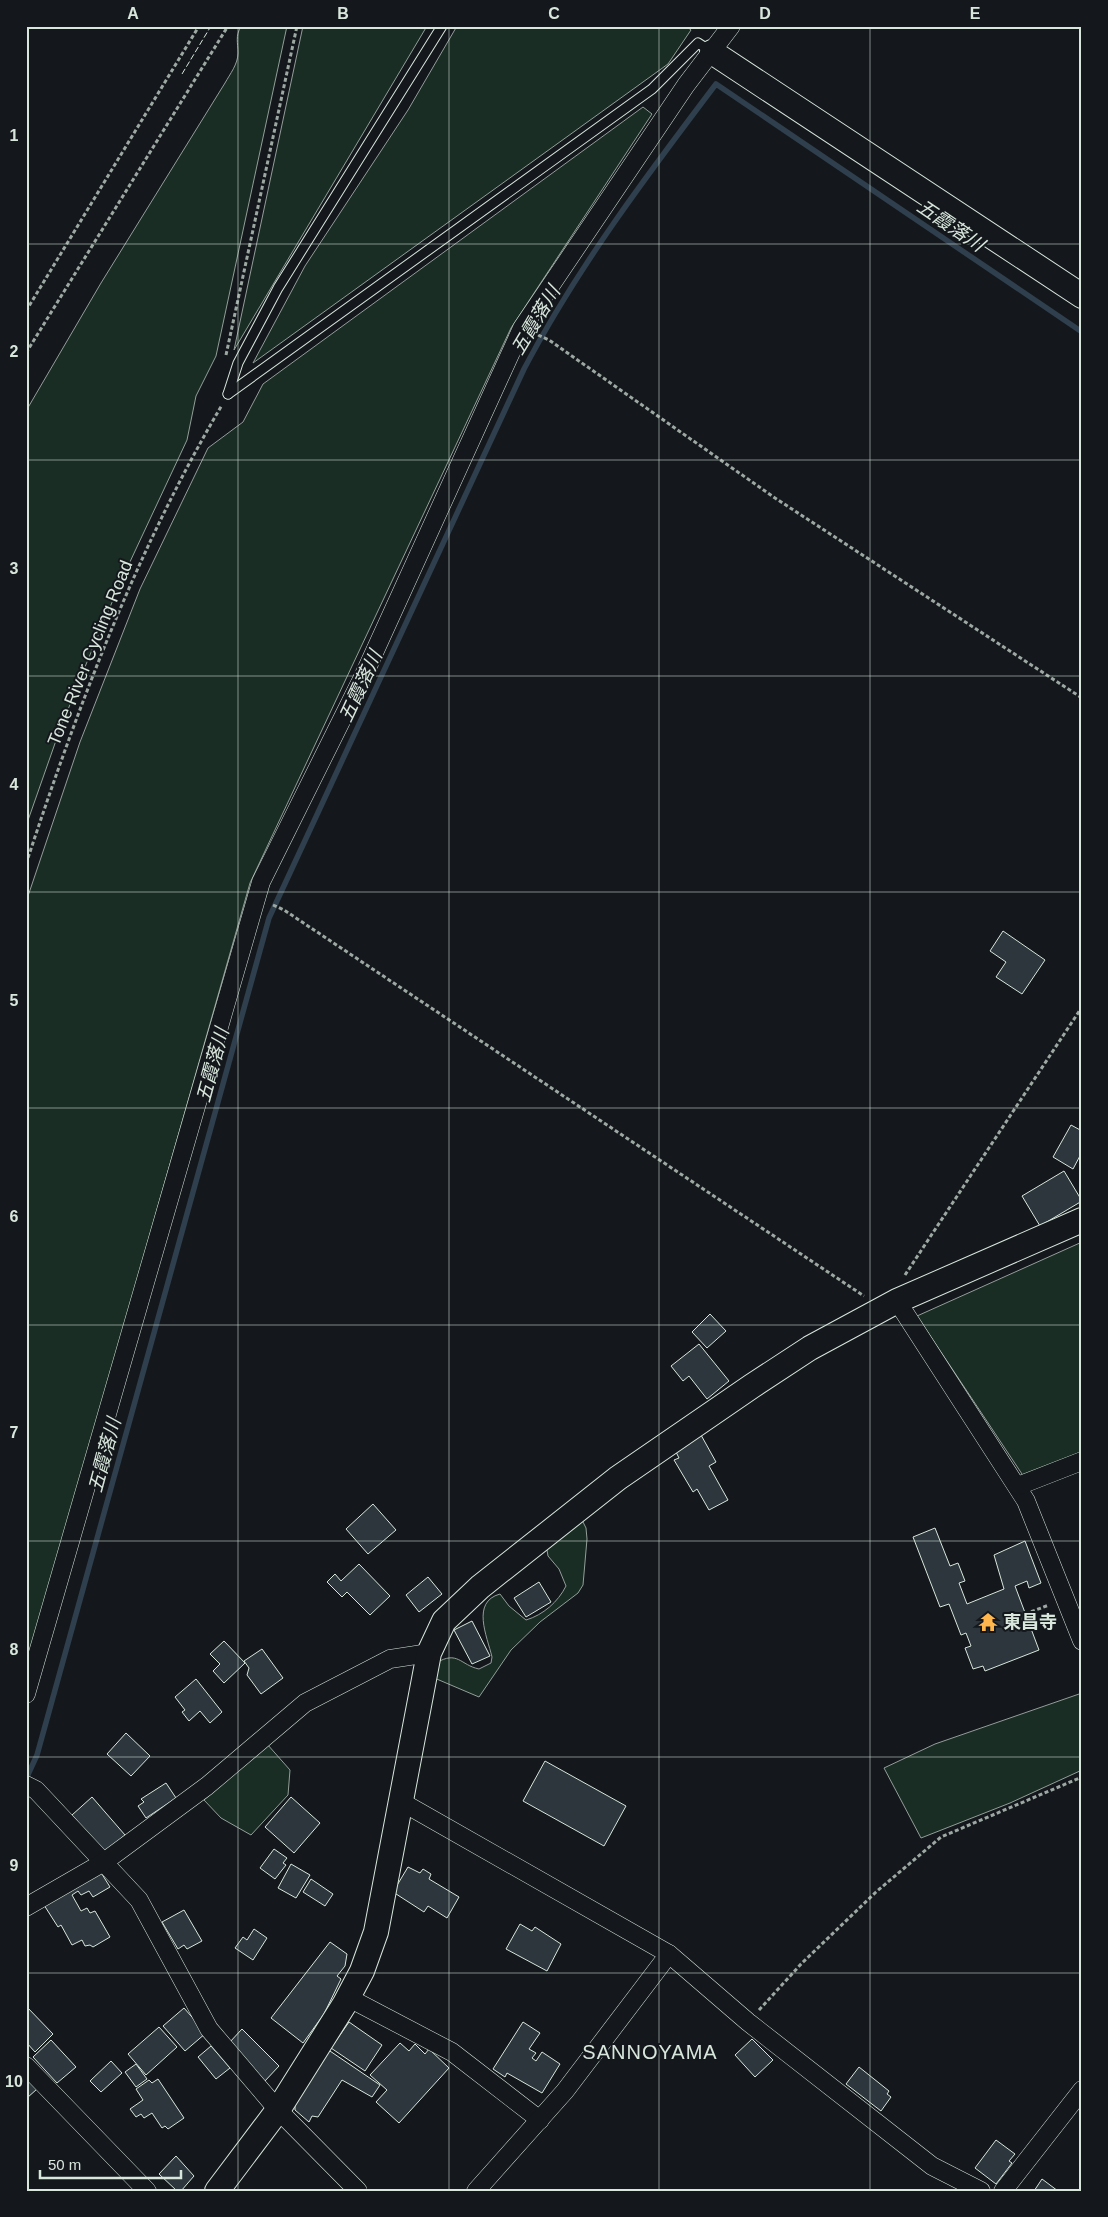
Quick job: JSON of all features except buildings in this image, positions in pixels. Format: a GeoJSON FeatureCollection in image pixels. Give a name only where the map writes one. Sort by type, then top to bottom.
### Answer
{"type":"FeatureCollection","features":[{"type":"Feature","properties":{"kind":"street"},"geometry":{"type":"LineString","coordinates":[[26,1694],[261,882],[363,677],[522,328],[681,93],[731,26]]}},
{"type":"Feature","properties":{"kind":"street"},"geometry":{"type":"LineString","coordinates":[[712,52],[1082,296]]}},
{"type":"Feature","properties":{"kind":"street"},"geometry":{"type":"LineString","coordinates":[[217,2191],[278,2110],[348,1998],[362,1972],[376,1932],[429,1653],[444,1622],[480,1587],[618,1478],[810,1348],[897,1301],[1079,1224]]}},
{"type":"Feature","properties":{"kind":"street"},"geometry":{"type":"LineString","coordinates":[[897,1301],[1018,1486],[1026,1501],[1082,1641]]}},
{"type":"Feature","properties":{"kind":"street"},"geometry":{"type":"LineString","coordinates":[[1018,1486],[1082,1460]]}},
{"type":"Feature","properties":{"kind":"street"},"geometry":{"type":"LineString","coordinates":[[26,1907],[104,1862],[207,1786],[305,1703],[390,1659],[429,1653]]}},
{"type":"Feature","properties":{"kind":"street"},"geometry":{"type":"LineString","coordinates":[[31,1787],[139,1900],[209,2029],[278,2110],[358,2191]]}},
{"type":"Feature","properties":{"kind":"street"},"geometry":{"type":"LineString","coordinates":[[400,1801],[669,1954],[748,2022],[932,2166],[981,2191]]}},
{"type":"Feature","properties":{"kind":"street"},"geometry":{"type":"LineString","coordinates":[[476,2191],[565,2091],[669,1954]]}},
{"type":"Feature","properties":{"kind":"street"},"geometry":{"type":"LineString","coordinates":[[348,1998],[452,2052],[540,2120]]}},
{"type":"Feature","properties":{"kind":"street"},"geometry":{"type":"LineString","coordinates":[[26,2066],[147,2191]]}},
{"type":"Feature","properties":{"kind":"street"},"geometry":{"type":"LineString","coordinates":[[1004,2191],[1082,2090]]}},
{"type":"Feature","properties":{"kind":"lane"},"geometry":{"type":"LineString","coordinates":[[228,394],[238,363],[278,288],[442,26]]}},
{"type":"Feature","properties":{"kind":"lane"},"geometry":{"type":"LineString","coordinates":[[228,394],[652,89],[698,43],[712,52]]}},
{"type":"Feature","properties":{"kind":"path"},"geometry":{"type":"LineString","coordinates":[[26,311],[199,26]]}},
{"type":"Feature","properties":{"kind":"path"},"geometry":{"type":"LineString","coordinates":[[26,353],[228,26]]}},
{"type":"Feature","properties":{"kind":"path"},"geometry":{"type":"LineString","coordinates":[[226,356],[297,26]]}},
{"type":"Feature","properties":{"kind":"path"},"geometry":{"type":"LineString","coordinates":[[548,340],[775,498],[1082,698]]}},
{"type":"Feature","properties":{"kind":"path","name":"Tone River Cycling Road"},"geometry":{"type":"LineString","coordinates":[[26,864],[96,666],[130,587],[191,456],[228,394]]}},
{"type":"Feature","properties":{"kind":"path"},"geometry":{"type":"LineString","coordinates":[[284,910],[870,1300],[897,1301],[906,1271],[1082,1007]]}},
{"type":"Feature","properties":{"kind":"path"},"geometry":{"type":"LineString","coordinates":[[748,2022],[802,1964],[876,1892],[941,1837],[1082,1777]]}},
{"type":"Feature","properties":{"kind":"green space"},"geometry":{"type":"Polygon","coordinates":[[[241,26],[287,26],[216,356],[196,396],[187,440],[121,581],[87,662],[59,732],[26,826],[26,411],[101,283],[235,65],[238,57],[237,36],[241,26]]]}},
{"type":"Feature","properties":{"kind":"green space"},"geometry":{"type":"Polygon","coordinates":[[[303,26],[427,26],[234,350],[303,26]]]}},
{"type":"Feature","properties":{"kind":"green space"},"geometry":{"type":"Polygon","coordinates":[[[457,26],[686,26],[691,30],[668,64],[253,363],[305,266],[408,110],[457,26]]]}},
{"type":"Feature","properties":{"kind":"green space"},"geometry":{"type":"Polygon","coordinates":[[[643,107],[652,114],[511,328],[250,883],[26,1670],[26,902],[80,742],[140,589],[208,448],[243,422],[263,384],[643,107]]]}},
{"type":"Feature","properties":{"kind":"green space"},"geometry":{"type":"Polygon","coordinates":[[[1082,1242],[1082,1453],[1024,1477],[917,1316],[1082,1242]]]}},
{"type":"Feature","properties":{"kind":"green space"},"geometry":{"type":"Polygon","coordinates":[[[581,1518],[586,1528],[587,1539],[583,1585],[578,1593],[540,1622],[511,1650],[479,1697],[432,1677],[436,1663],[443,1659],[454,1658],[479,1669],[491,1663],[492,1657],[483,1621],[483,1612],[491,1598],[500,1594],[509,1606],[526,1620],[538,1615],[554,1602],[566,1586],[559,1569],[548,1556],[547,1550],[551,1541],[581,1518]]]}},
{"type":"Feature","properties":{"kind":"green space"},"geometry":{"type":"Polygon","coordinates":[[[1082,1693],[1082,1770],[1010,1803],[921,1838],[884,1768],[935,1744],[1082,1693]]]}},
{"type":"Feature","properties":{"kind":"green space"},"geometry":{"type":"Polygon","coordinates":[[[267,1744],[290,1770],[288,1795],[251,1835],[221,1818],[204,1800],[267,1744]]]}},
{"type":"Feature","properties":{"kind":"waterway","name":"五霞落川"},"geometry":{"type":"LineString","coordinates":[[26,1779],[37,1755],[269,918],[524,369],[590,258],[664,153],[716,84],[1082,332]]}},
{"type":"Feature","properties":{"kind":"fence"},"geometry":{"type":"LineString","coordinates":[[182,74],[211,26]]}},
{"type":"Feature","properties":{"kind":"place","name":"東昌寺"},"geometry":{"type":"Point","coordinates":[988,1622]}},
{"type":"Feature","properties":{"kind":"district","name":"SANNOYAMA"},"geometry":{"type":"Point","coordinates":[650,2052]}}]}
